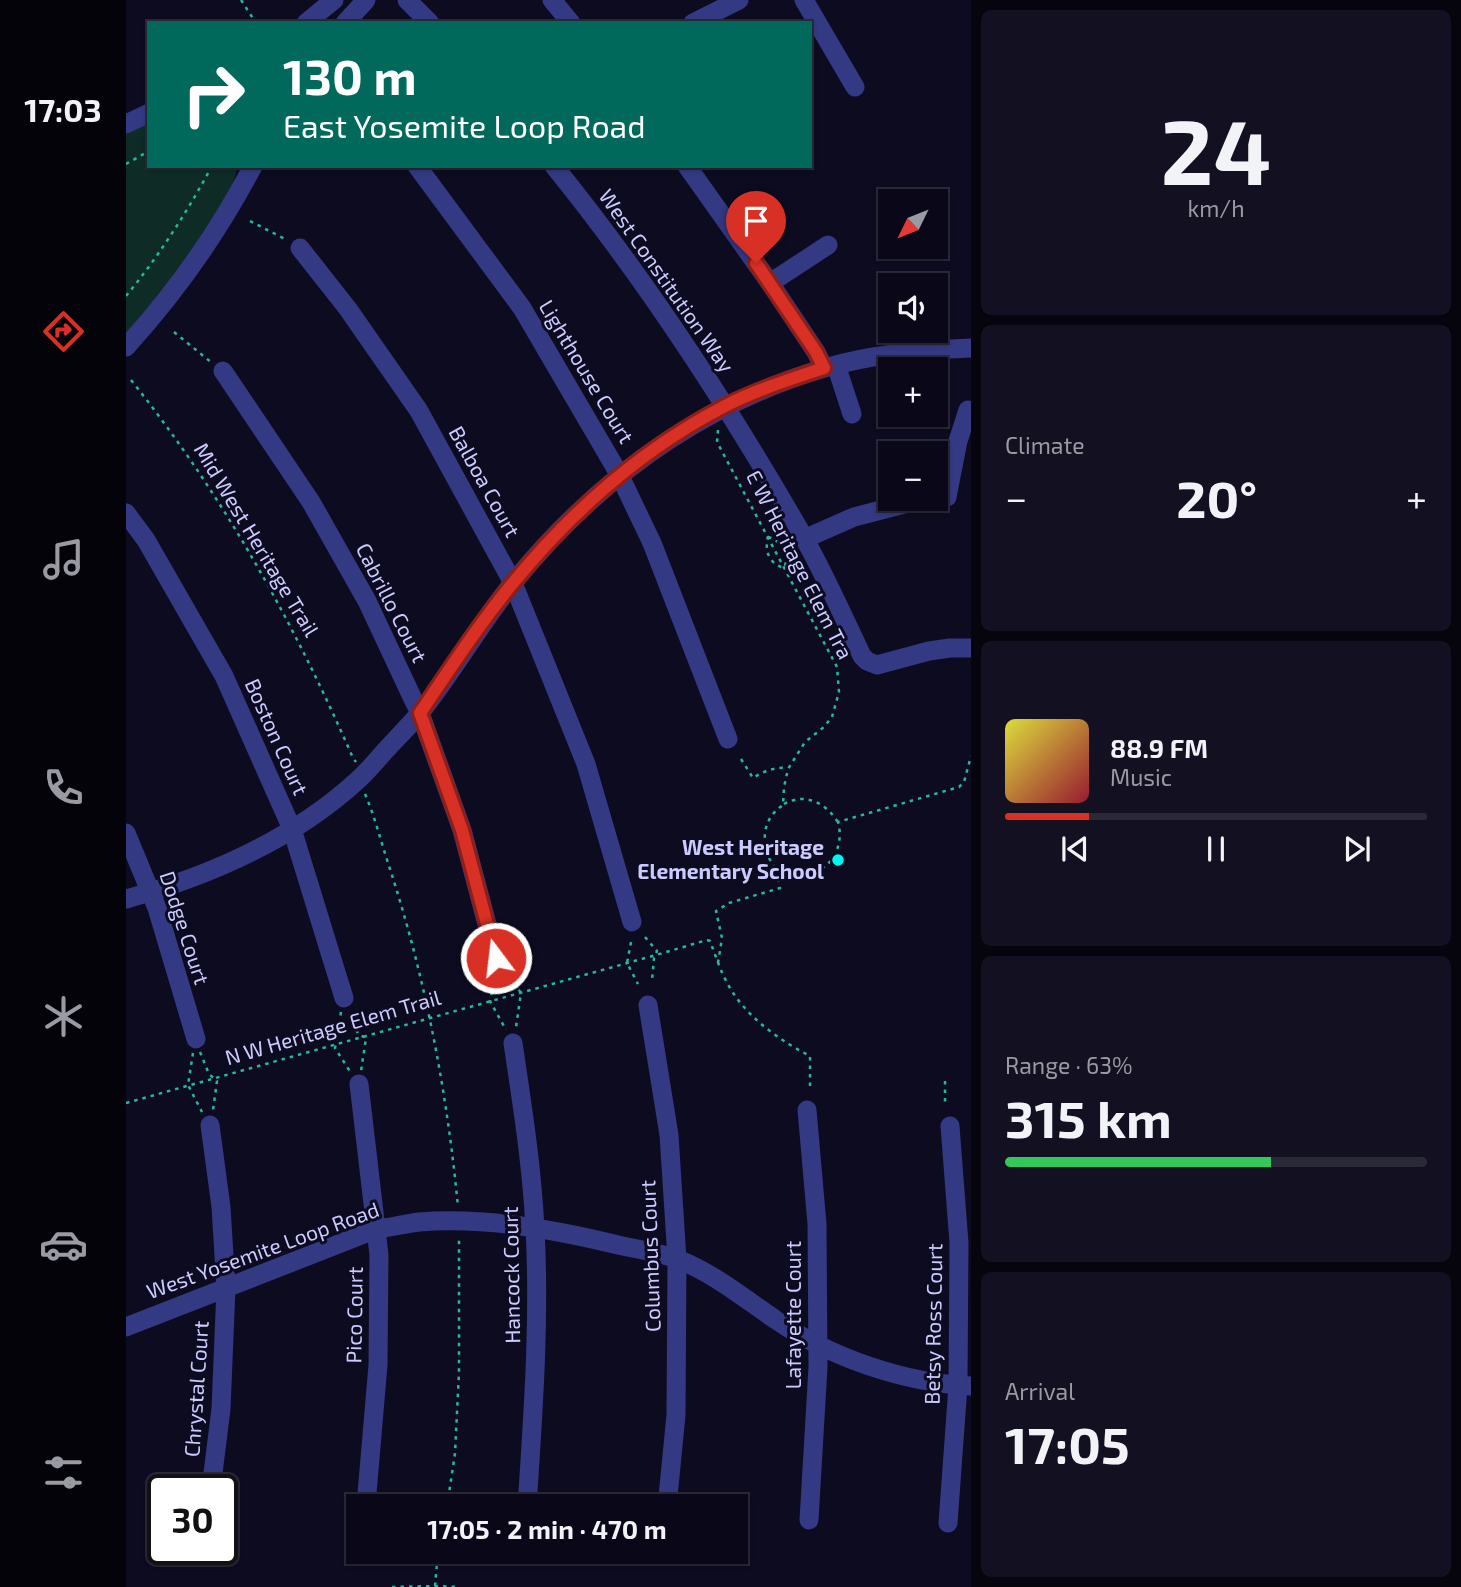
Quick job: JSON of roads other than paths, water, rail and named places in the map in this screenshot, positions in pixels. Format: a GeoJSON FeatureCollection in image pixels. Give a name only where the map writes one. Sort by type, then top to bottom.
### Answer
{"type":"FeatureCollection","features":[{"type":"Feature","properties":{"kind":"street"},"geometry":{"type":"LineString","coordinates":[[308,21],[334,0]]}},
{"type":"Feature","properties":{"kind":"street"},"geometry":{"type":"LineString","coordinates":[[347,21],[366,0]]}},
{"type":"Feature","properties":{"kind":"street"},"geometry":{"type":"LineString","coordinates":[[407,0],[428,21]]}},
{"type":"Feature","properties":{"kind":"street"},"geometry":{"type":"LineString","coordinates":[[552,0],[569,21]]}},
{"type":"Feature","properties":{"kind":"street"},"geometry":{"type":"LineString","coordinates":[[697,21],[740,0]]}},
{"type":"Feature","properties":{"kind":"street"},"geometry":{"type":"LineString","coordinates":[[804,0],[855,87]]}},
{"type":"Feature","properties":{"kind":"street"},"geometry":{"type":"LineString","coordinates":[[126,124],[147,114]]}},
{"type":"Feature","properties":{"kind":"street"},"geometry":{"type":"LineString","coordinates":[[126,347],[163,305],[208,244],[252,168]]}},
{"type":"Feature","properties":{"kind":"street","name":"Lighthouse Court"},"geometry":{"type":"LineString","coordinates":[[418,168],[522,308],[620,474],[652,543],[728,738]]}},
{"type":"Feature","properties":{"kind":"street","name":"West Constitution Way"},"geometry":{"type":"LineString","coordinates":[[556,168],[639,277],[725,406],[804,539],[862,656],[877,665],[929,650],[971,648]]}},
{"type":"Feature","properties":{"kind":"street"},"geometry":{"type":"LineString","coordinates":[[688,168],[816,352],[830,366],[852,414]]}},
{"type":"Feature","properties":{"kind":"street"},"geometry":{"type":"LineString","coordinates":[[770,283],[828,245]]}},
{"type":"Feature","properties":{"kind":"street","name":"Balboa Court"},"geometry":{"type":"LineString","coordinates":[[300,248],[348,309],[419,411],[513,583],[586,764],[638,929]]}},
{"type":"Feature","properties":{"kind":"street"},"geometry":{"type":"LineString","coordinates":[[126,899],[225,866],[292,829],[360,778],[420,713],[513,583],[569,521],[620,474],[680,432],[725,406],[830,366],[905,353],[971,348]]}},
{"type":"Feature","properties":{"kind":"street","name":"Cabrillo Court"},"geometry":{"type":"LineString","coordinates":[[223,371],[311,502],[367,601],[420,713],[462,830],[496,958]]}},
{"type":"Feature","properties":{"kind":"street"},"geometry":{"type":"LineString","coordinates":[[948,492],[958,441],[968,410]]}},
{"type":"Feature","properties":{"kind":"street"},"geometry":{"type":"LineString","coordinates":[[804,539],[854,517],[878,511]]}},
{"type":"Feature","properties":{"kind":"street","name":"Boston Court"},"geometry":{"type":"LineString","coordinates":[[126,513],[146,540],[224,676],[292,829],[344,998]]}},
{"type":"Feature","properties":{"kind":"street","name":"Dodge Court"},"geometry":{"type":"LineString","coordinates":[[126,833],[151,892],[196,1039]]}},
{"type":"Feature","properties":{"kind":"street","name":"Columbus Court"},"geometry":{"type":"LineString","coordinates":[[649,1005],[669,1135],[677,1259],[676,1415],[668,1494]]}},
{"type":"Feature","properties":{"kind":"street","name":"Hancock Court"},"geometry":{"type":"LineString","coordinates":[[513,1042],[527,1137],[535,1228],[536,1355],[528,1494]]}},
{"type":"Feature","properties":{"kind":"street","name":"Pico Court"},"geometry":{"type":"LineString","coordinates":[[359,1084],[379,1255],[377,1365],[367,1494]]}},
{"type":"Feature","properties":{"kind":"street","name":"Lafayette Court"},"geometry":{"type":"LineString","coordinates":[[807,1110],[817,1224],[818,1344],[809,1520]]}},
{"type":"Feature","properties":{"kind":"street","name":"Chrystal Court"},"geometry":{"type":"LineString","coordinates":[[210,1125],[221,1207],[226,1288],[221,1409],[213,1474]]}},
{"type":"Feature","properties":{"kind":"street","name":"Betsy Ross Court"},"geometry":{"type":"LineString","coordinates":[[948,1523],[965,1386],[959,1243],[950,1126]]}},
{"type":"Feature","properties":{"kind":"street","name":"West Yosemite Loop Road"},"geometry":{"type":"LineString","coordinates":[[126,1327],[377,1229],[418,1223],[495,1222],[601,1241],[677,1259],[719,1280],[779,1322],[853,1360],[904,1376],[965,1386]]}},
{"type":"Feature","properties":{"kind":"place","name":"West Heritage Elementary School"},"geometry":{"type":"Point","coordinates":[838,860]}}]}
